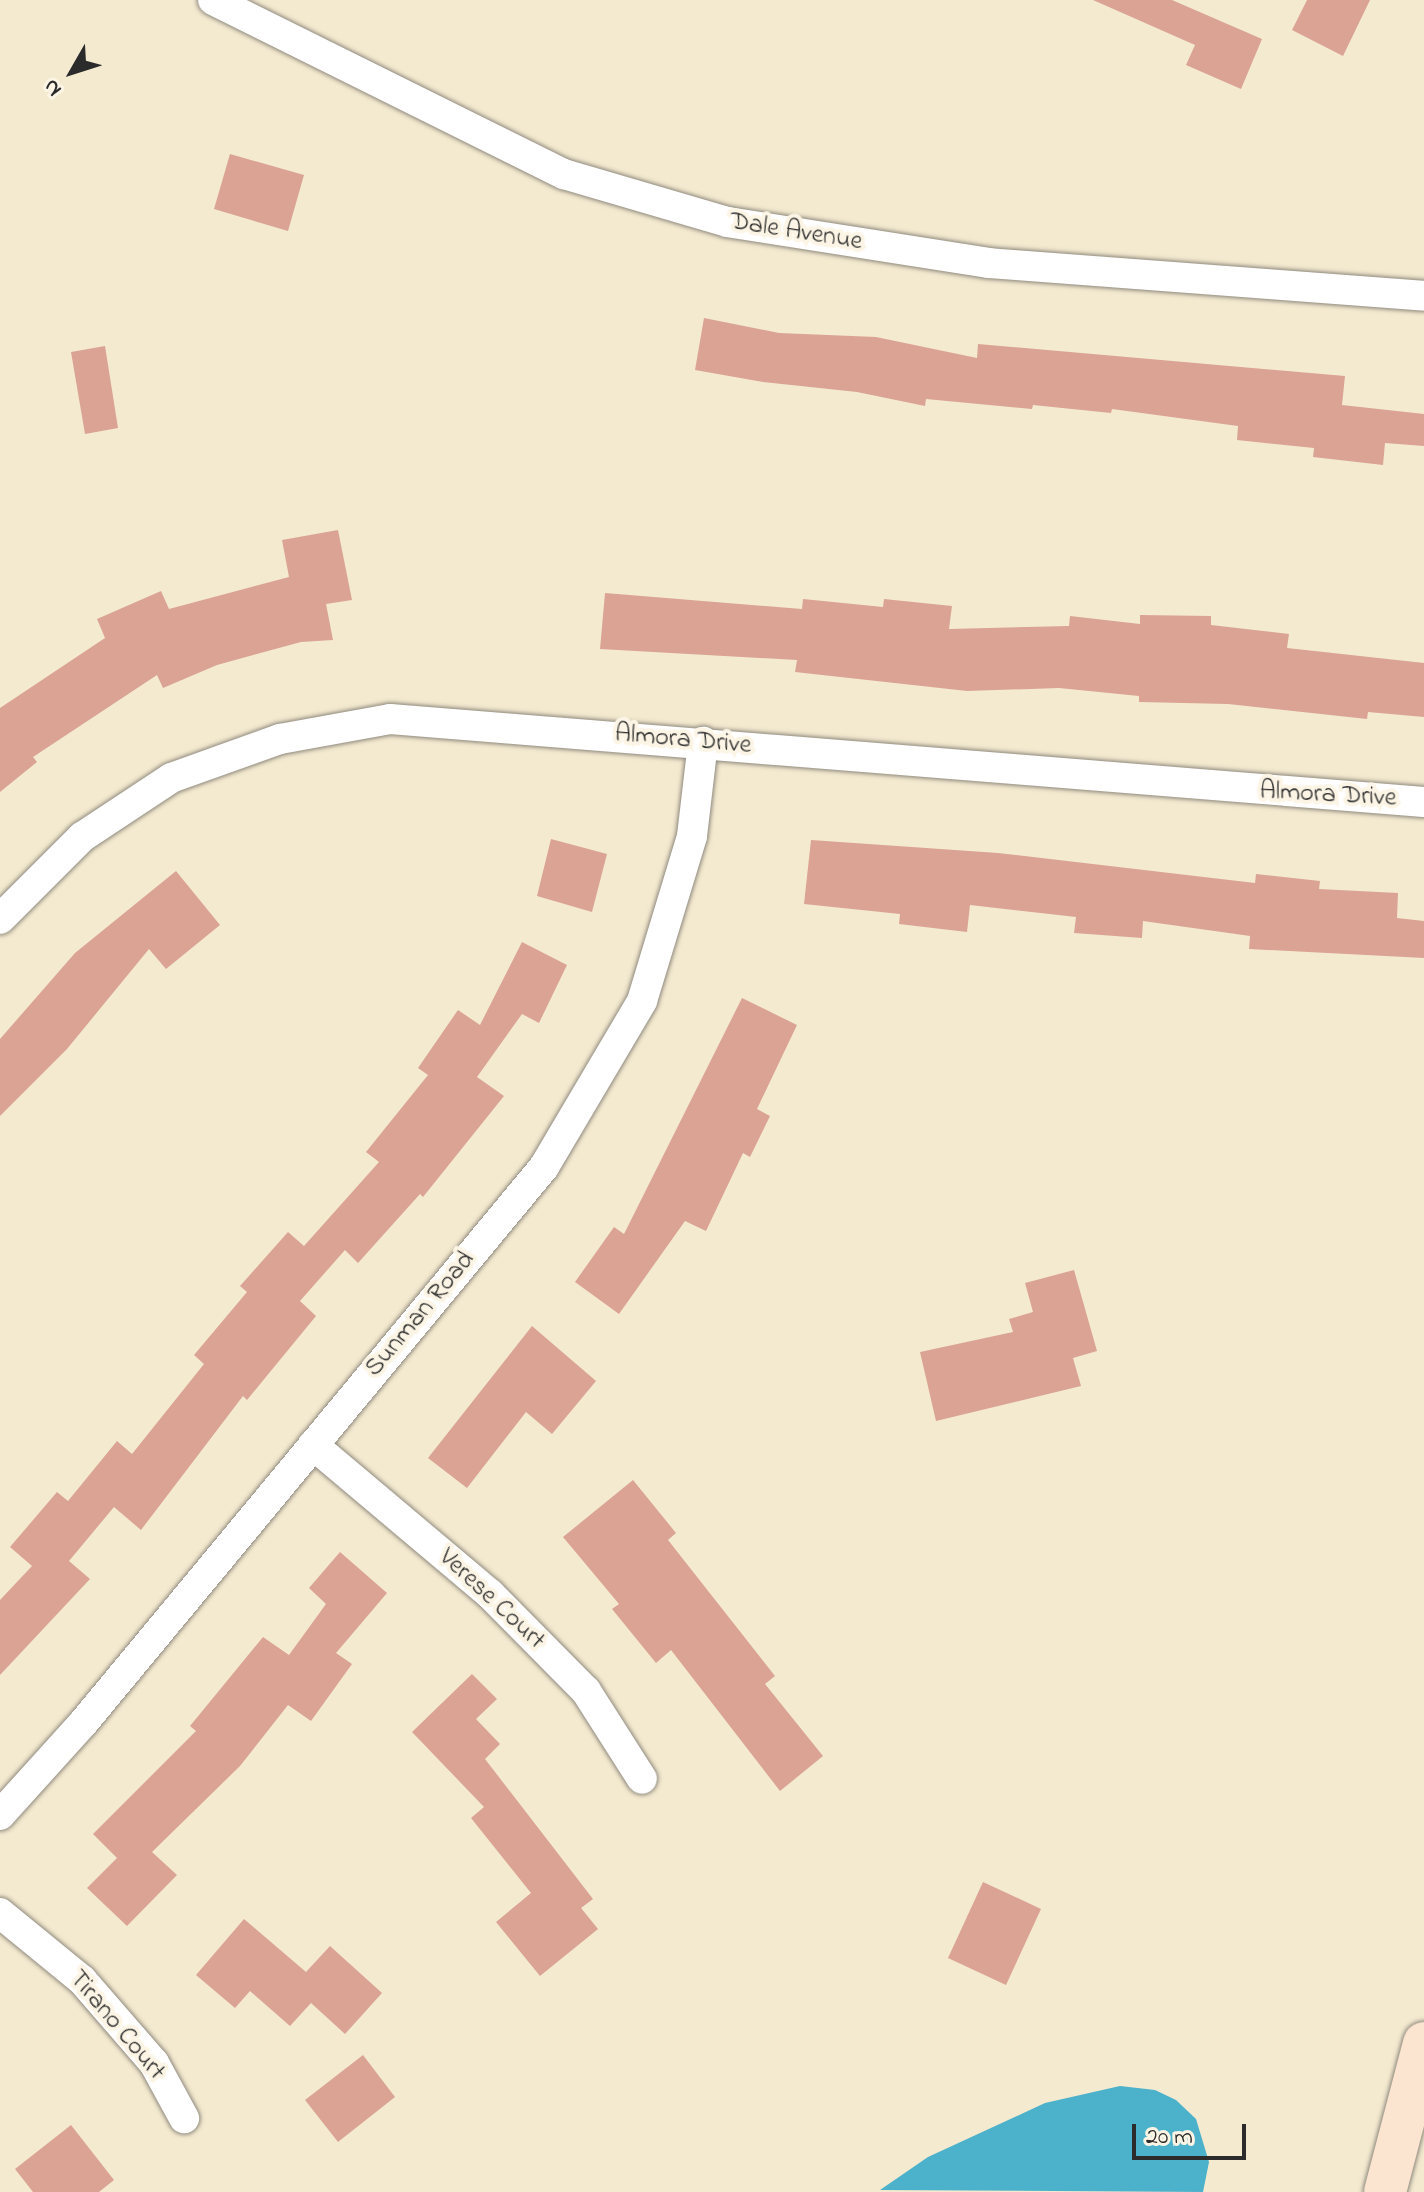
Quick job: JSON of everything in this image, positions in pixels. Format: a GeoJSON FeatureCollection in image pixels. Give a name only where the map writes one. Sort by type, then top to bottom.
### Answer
{"type":"FeatureCollection","features":[{"type":"Feature","properties":{"kind":"street","name":"Dale Avenue"},"geometry":{"type":"LineString","coordinates":[[213,0],[519,154],[644,201],[714,219],[988,263],[1424,296]]}},
{"type":"Feature","properties":{"kind":"street","name":"Almora Drive"},"geometry":{"type":"LineString","coordinates":[[0,919],[82,837],[125,805],[171,778],[318,729],[390,719],[703,742],[1030,774],[1424,802]]}},
{"type":"Feature","properties":{"kind":"street","name":"Sunman Road"},"geometry":{"type":"LineString","coordinates":[[0,1815],[84,1722],[520,1199],[616,1053],[660,953],[692,836],[703,742]]}},
{"type":"Feature","properties":{"kind":"street","name":"Verese Court"},"geometry":{"type":"LineString","coordinates":[[313,1445],[490,1594],[586,1691],[642,1779]]}},
{"type":"Feature","properties":{"kind":"street","name":"Tirano Court"},"geometry":{"type":"LineString","coordinates":[[0,1913],[82,1980],[154,2063],[184,2118]]}},
{"type":"Feature","properties":{"kind":"street"},"geometry":{"type":"LineString","coordinates":[[1385,2192],[1424,2043]]}},
{"type":"Feature","properties":{"kind":"water"},"geometry":{"type":"Polygon","coordinates":[[[1120,2086],[1155,2090],[1176,2100],[1196,2119],[1209,2162],[1203,2192],[880,2190],[928,2157],[1045,2103],[1120,2086]]]}},
{"type":"Feature","properties":{"kind":"building"},"geometry":{"type":"Polygon","coordinates":[[[1093,0],[1172,0],[1262,39],[1241,89],[1186,65],[1195,45],[1093,0]]]}},
{"type":"Feature","properties":{"kind":"building"},"geometry":{"type":"Polygon","coordinates":[[[1307,0],[1370,0],[1343,56],[1292,30],[1307,0]]]}},
{"type":"Feature","properties":{"kind":"building"},"geometry":{"type":"Polygon","coordinates":[[[230,154],[304,175],[288,231],[214,209],[230,154]]]}},
{"type":"Feature","properties":{"kind":"building"},"geometry":{"type":"Polygon","coordinates":[[[704,318],[779,333],[876,337],[977,358],[978,344],[1345,376],[1342,405],[1424,414],[1424,446],[1385,443],[1383,465],[1313,457],[1314,448],[1237,440],[1238,426],[1112,409],[1111,413],[1033,405],[1032,409],[926,399],[925,406],[857,392],[763,382],[695,370],[704,318]]]}},
{"type":"Feature","properties":{"kind":"building"},"geometry":{"type":"Polygon","coordinates":[[[105,346],[118,428],[85,434],[71,352],[105,346]]]}},
{"type":"Feature","properties":{"kind":"building"},"geometry":{"type":"Polygon","coordinates":[[[338,530],[352,600],[326,604],[333,640],[301,642],[217,665],[163,688],[157,675],[33,757],[37,762],[0,792],[0,708],[105,638],[97,619],[161,591],[169,609],[289,577],[282,540],[338,530]]]}},
{"type":"Feature","properties":{"kind":"building"},"geometry":{"type":"Polygon","coordinates":[[[605,593],[802,609],[803,599],[883,607],[884,599],[952,606],[949,629],[1069,626],[1070,616],[1140,624],[1140,615],[1211,616],[1211,625],[1289,634],[1287,648],[1424,663],[1424,717],[1368,712],[1367,719],[1228,704],[1139,702],[1139,696],[1059,688],[967,691],[795,672],[797,660],[600,649],[605,593]]]}},
{"type":"Feature","properties":{"kind":"building"},"geometry":{"type":"Polygon","coordinates":[[[551,839],[607,854],[592,912],[537,896],[551,839]]]}},
{"type":"Feature","properties":{"kind":"building"},"geometry":{"type":"Polygon","coordinates":[[[811,840],[998,853],[1255,883],[1256,874],[1320,881],[1319,889],[1398,893],[1397,918],[1424,921],[1424,958],[1249,949],[1250,936],[1143,921],[1142,938],[1074,933],[1076,917],[970,905],[967,932],[899,924],[900,914],[804,904],[811,840]]]}},
{"type":"Feature","properties":{"kind":"building"},"geometry":{"type":"Polygon","coordinates":[[[176,871],[220,925],[166,969],[149,949],[67,1049],[0,1116],[0,1039],[75,953],[176,871]]]}},
{"type":"Feature","properties":{"kind":"building"},"geometry":{"type":"Polygon","coordinates":[[[522,942],[567,965],[539,1023],[522,1014],[477,1077],[504,1096],[423,1197],[420,1194],[358,1263],[345,1250],[300,1301],[316,1316],[247,1400],[243,1396],[141,1530],[114,1507],[69,1561],[90,1579],[0,1675],[0,1600],[32,1566],[10,1547],[57,1492],[68,1501],[117,1441],[132,1454],[204,1364],[194,1355],[247,1292],[240,1286],[288,1232],[304,1246],[379,1162],[366,1152],[428,1075],[418,1068],[458,1010],[480,1025],[522,942]]]}},
{"type":"Feature","properties":{"kind":"building"},"geometry":{"type":"Polygon","coordinates":[[[742,998],[797,1025],[757,1109],[770,1116],[750,1157],[743,1153],[706,1231],[685,1221],[619,1314],[575,1282],[614,1227],[624,1234],[742,998]]]}},
{"type":"Feature","properties":{"kind":"building"},"geometry":{"type":"Polygon","coordinates":[[[1074,1270],[1097,1351],[1073,1358],[1081,1386],[936,1421],[920,1352],[1013,1332],[1009,1319],[1033,1312],[1025,1283],[1074,1270]]]}},
{"type":"Feature","properties":{"kind":"building"},"geometry":{"type":"Polygon","coordinates":[[[532,1326],[596,1381],[552,1434],[526,1412],[467,1488],[428,1458],[532,1326]]]}},
{"type":"Feature","properties":{"kind":"building"},"geometry":{"type":"Polygon","coordinates":[[[633,1480],[676,1533],[668,1540],[775,1676],[765,1684],[823,1756],[780,1791],[671,1650],[656,1663],[612,1609],[619,1604],[563,1537],[633,1480]]]}},
{"type":"Feature","properties":{"kind":"building"},"geometry":{"type":"Polygon","coordinates":[[[340,1552],[387,1593],[336,1653],[352,1664],[311,1721],[288,1705],[240,1766],[152,1852],[177,1875],[127,1926],[87,1888],[117,1858],[93,1834],[196,1731],[190,1726],[263,1637],[289,1655],[326,1604],[309,1588],[340,1552]]]}},
{"type":"Feature","properties":{"kind":"building"},"geometry":{"type":"Polygon","coordinates":[[[472,1674],[497,1699],[476,1719],[500,1744],[485,1759],[593,1899],[581,1908],[598,1929],[540,1976],[496,1922],[531,1893],[471,1818],[484,1807],[412,1732],[472,1674]]]}},
{"type":"Feature","properties":{"kind":"building"},"geometry":{"type":"Polygon","coordinates":[[[983,1882],[1041,1909],[1006,1985],[948,1958],[983,1882]]]}},
{"type":"Feature","properties":{"kind":"building"},"geometry":{"type":"Polygon","coordinates":[[[244,1919],[306,1972],[330,1946],[382,1993],[345,2034],[311,2003],[290,2026],[250,1991],[235,2008],[196,1975],[244,1919]]]}},
{"type":"Feature","properties":{"kind":"building"},"geometry":{"type":"Polygon","coordinates":[[[363,2055],[395,2097],[338,2142],[305,2100],[363,2055]]]}},
{"type":"Feature","properties":{"kind":"building"},"geometry":{"type":"Polygon","coordinates":[[[71,2125],[114,2180],[99,2192],[33,2192],[15,2169],[71,2125]]]}}]}
